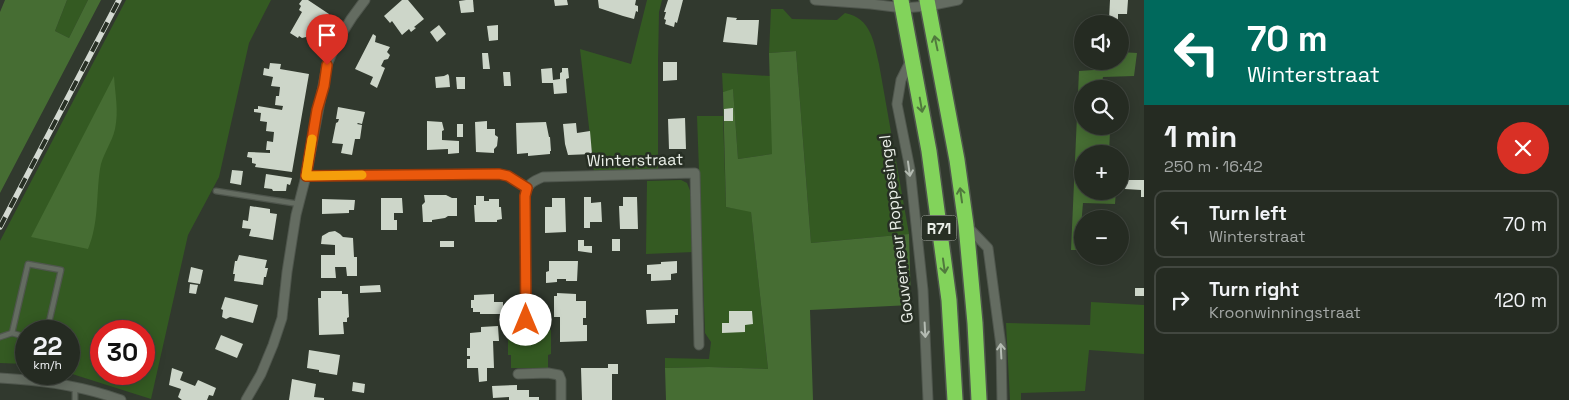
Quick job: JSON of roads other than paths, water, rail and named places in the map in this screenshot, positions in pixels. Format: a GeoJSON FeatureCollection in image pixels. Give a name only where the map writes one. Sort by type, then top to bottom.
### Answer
{"type":"FeatureCollection","features":[{"type":"Feature","properties":{"kind":"highway","name":"R71"},"geometry":{"type":"LineString","coordinates":[[927,3],[957,160],[966,225],[975,322],[979,400]]}},
{"type":"Feature","properties":{"kind":"highway","name":"R71"},"geometry":{"type":"LineString","coordinates":[[902,4],[929,151],[949,300],[955,400]]}},
{"type":"Feature","properties":{"kind":"street"},"geometry":{"type":"LineString","coordinates":[[246,400],[267,359],[282,318],[287,272],[299,204],[327,65],[344,27],[365,0]]}},
{"type":"Feature","properties":{"kind":"street"},"geometry":{"type":"LineString","coordinates":[[815,0],[871,4],[927,3],[958,0]]}},
{"type":"Feature","properties":{"kind":"street","name":"Gouverneur Roppesingel"},"geometry":{"type":"LineString","coordinates":[[912,58],[901,80],[897,104],[910,168],[923,290],[928,400]]}},
{"type":"Feature","properties":{"kind":"street","name":"Winterstraat"},"geometry":{"type":"LineString","coordinates":[[527,188],[543,176],[695,173],[699,345]]}},
{"type":"Feature","properties":{"kind":"street"},"geometry":{"type":"LineString","coordinates":[[306,176],[499,174],[508,176],[527,188],[525,196],[526,320]]}},
{"type":"Feature","properties":{"kind":"street"},"geometry":{"type":"LineString","coordinates":[[966,225],[988,248],[1001,346],[1002,400]]}},
{"type":"Feature","properties":{"kind":"street"},"geometry":{"type":"LineString","coordinates":[[518,374],[548,373],[559,375],[561,400]]}},
{"type":"Feature","properties":{"kind":"street"},"geometry":{"type":"LineString","coordinates":[[0,378],[37,380],[121,400]]}},
{"type":"Feature","properties":{"kind":"lane"},"geometry":{"type":"LineString","coordinates":[[216,191],[299,204]]}},
{"type":"Feature","properties":{"kind":"lane"},"geometry":{"type":"LineString","coordinates":[[15,320],[28,264],[61,270],[50,320]]}},
{"type":"Feature","properties":{"kind":"lane"},"geometry":{"type":"LineString","coordinates":[[12,333],[15,320]]}},
{"type":"Feature","properties":{"kind":"lane"},"geometry":{"type":"LineString","coordinates":[[0,336],[15,334]]}},
{"type":"Feature","properties":{"kind":"lane"},"geometry":{"type":"LineString","coordinates":[[75,400],[76,388]]}},
{"type":"Feature","properties":{"kind":"railway"},"geometry":{"type":"LineString","coordinates":[[0,227],[119,0]]}}]}
